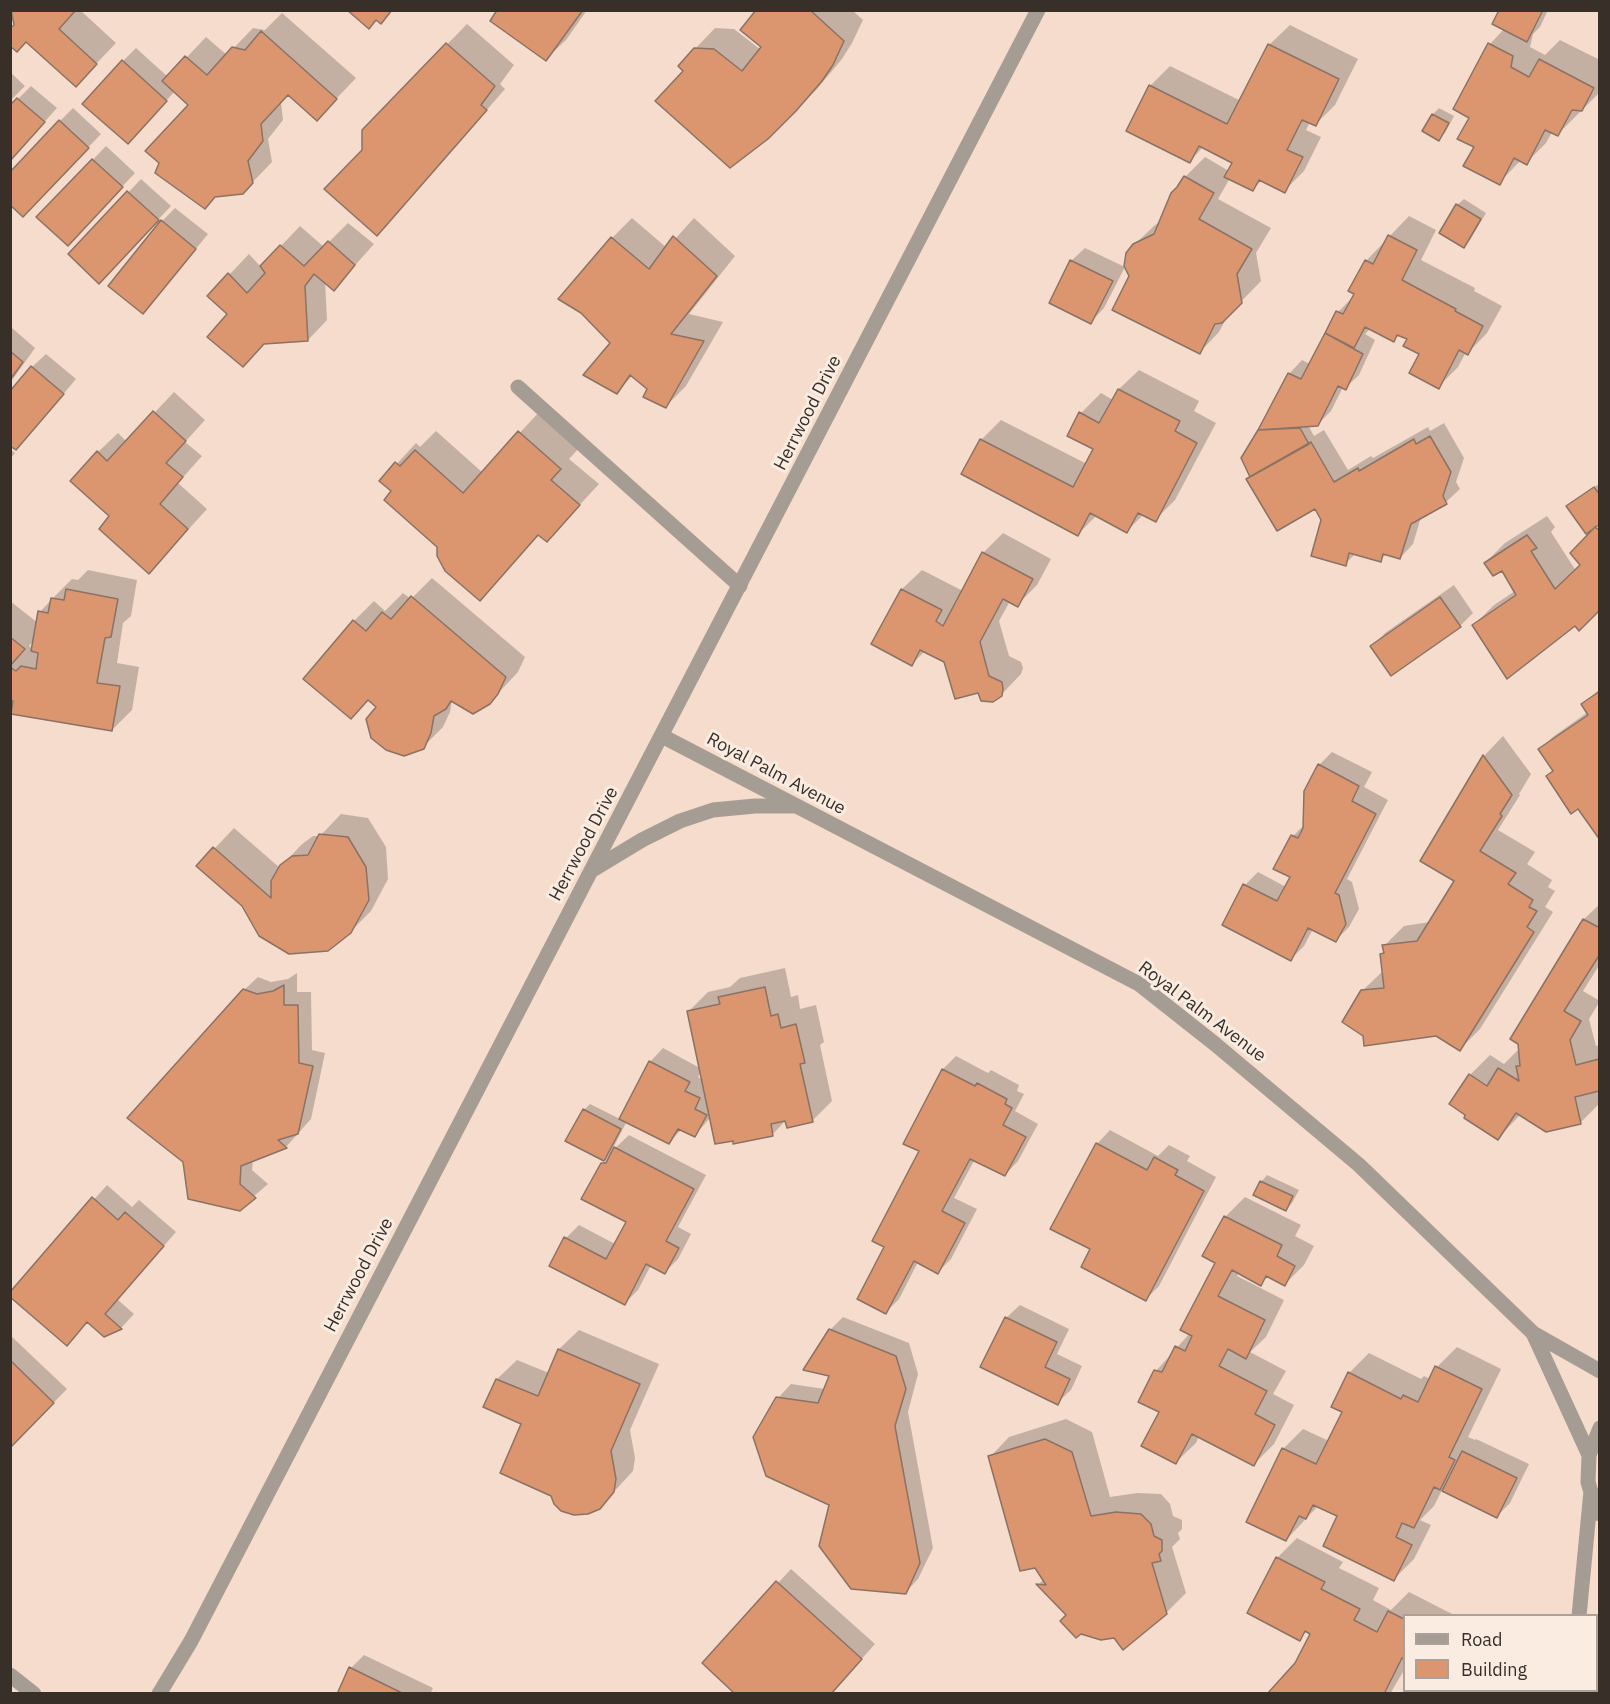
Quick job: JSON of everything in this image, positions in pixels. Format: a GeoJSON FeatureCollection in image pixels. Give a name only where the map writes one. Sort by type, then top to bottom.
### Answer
{"type":"FeatureCollection","features":[{"type":"Feature","properties":{"kind":"street","name":"Herrwood Drive"},"geometry":{"type":"LineString","coordinates":[[159,1694],[196,1630],[1038,10]]}},
{"type":"Feature","properties":{"kind":"street"},"geometry":{"type":"LineString","coordinates":[[518,387],[740,586]]}},
{"type":"Feature","properties":{"kind":"street","name":"Royal Palm Avenue"},"geometry":{"type":"LineString","coordinates":[[662,736],[1139,984],[1215,1044],[1359,1165],[1533,1333],[1599,1371]]}},
{"type":"Feature","properties":{"kind":"street"},"geometry":{"type":"LineString","coordinates":[[592,870],[642,840],[680,821],[713,810],[755,806],[793,806]]}},
{"type":"Feature","properties":{"kind":"street","name":"Royal Palm Avenue"},"geometry":{"type":"LineString","coordinates":[[1533,1333],[1589,1455]]}},
{"type":"Feature","properties":{"kind":"street"},"geometry":{"type":"LineString","coordinates":[[1599,1428],[1589,1455],[1588,1482],[1599,1514]]}},
{"type":"Feature","properties":{"kind":"street"},"geometry":{"type":"LineString","coordinates":[[1579,1614],[1591,1491]]}},
{"type":"Feature","properties":{"kind":"street"},"geometry":{"type":"LineString","coordinates":[[10,1675],[33,1694]]}},
{"type":"Feature","properties":{"kind":"building"},"geometry":{"type":"Polygon","coordinates":[[[11,10],[76,10],[59,29],[97,64],[76,87],[26,42],[17,52],[10,46],[10,28],[14,25],[11,10]]]}},
{"type":"Feature","properties":{"kind":"building"},"geometry":{"type":"Polygon","coordinates":[[[347,10],[392,10],[381,24],[376,20],[369,29],[347,10]]]}},
{"type":"Feature","properties":{"kind":"building"},"geometry":{"type":"Polygon","coordinates":[[[497,10],[583,10],[546,61],[490,21],[497,10]]]}},
{"type":"Feature","properties":{"kind":"building"},"geometry":{"type":"Polygon","coordinates":[[[756,10],[810,10],[844,41],[833,65],[796,111],[768,139],[730,168],[655,101],[683,71],[678,66],[694,48],[714,49],[742,71],[761,47],[740,30],[756,10]]]}},
{"type":"Feature","properties":{"kind":"building"},"geometry":{"type":"Polygon","coordinates":[[[1499,10],[1543,10],[1527,42],[1492,24],[1499,10]]]}},
{"type":"Feature","properties":{"kind":"building"},"geometry":{"type":"Polygon","coordinates":[[[261,31],[337,99],[317,121],[288,95],[261,124],[263,141],[248,161],[253,183],[243,194],[215,197],[205,209],[155,173],[159,163],[145,151],[188,105],[162,81],[185,56],[207,75],[232,47],[245,50],[261,31]]]}},
{"type":"Feature","properties":{"kind":"building"},"geometry":{"type":"Polygon","coordinates":[[[446,43],[495,86],[481,105],[487,110],[377,236],[324,189],[362,150],[362,130],[446,43]]]}},
{"type":"Feature","properties":{"kind":"building"},"geometry":{"type":"Polygon","coordinates":[[[1488,43],[1513,56],[1511,67],[1529,77],[1539,59],[1594,88],[1582,111],[1572,110],[1558,136],[1545,130],[1527,165],[1514,158],[1500,185],[1463,166],[1474,147],[1457,139],[1469,118],[1453,109],[1488,43]]]}},
{"type":"Feature","properties":{"kind":"building"},"geometry":{"type":"Polygon","coordinates":[[[1268,44],[1339,79],[1316,126],[1302,120],[1287,150],[1303,157],[1285,193],[1259,180],[1253,191],[1224,177],[1232,163],[1199,146],[1190,163],[1126,131],[1149,85],[1227,124],[1268,44]]]}},
{"type":"Feature","properties":{"kind":"building"},"geometry":{"type":"Polygon","coordinates":[[[122,60],[167,101],[128,144],[82,104],[122,60]]]}},
{"type":"Feature","properties":{"kind":"building"},"geometry":{"type":"Polygon","coordinates":[[[17,98],[45,122],[10,161],[10,105],[17,98]]]}},
{"type":"Feature","properties":{"kind":"building"},"geometry":{"type":"Polygon","coordinates":[[[1432,114],[1449,123],[1439,141],[1422,131],[1432,114]]]}},
{"type":"Feature","properties":{"kind":"building"},"geometry":{"type":"Polygon","coordinates":[[[59,120],[89,148],[23,217],[10,205],[10,172],[59,120]]]}},
{"type":"Feature","properties":{"kind":"building"},"geometry":{"type":"Polygon","coordinates":[[[92,159],[123,187],[68,246],[36,217],[92,159]]]}},
{"type":"Feature","properties":{"kind":"building"},"geometry":{"type":"Polygon","coordinates":[[[1184,176],[1214,193],[1199,219],[1252,249],[1237,274],[1242,303],[1222,323],[1215,324],[1200,354],[1112,310],[1129,276],[1124,266],[1126,253],[1133,244],[1154,234],[1171,193],[1184,176]]]}},
{"type":"Feature","properties":{"kind":"building"},"geometry":{"type":"Polygon","coordinates":[[[127,191],[159,220],[99,284],[68,254],[127,191]]]}},
{"type":"Feature","properties":{"kind":"building"},"geometry":{"type":"Polygon","coordinates":[[[1456,204],[1481,219],[1464,248],[1439,233],[1456,204]]]}},
{"type":"Feature","properties":{"kind":"building"},"geometry":{"type":"Polygon","coordinates":[[[161,220],[196,249],[143,314],[108,286],[161,220]]]}},
{"type":"Feature","properties":{"kind":"building"},"geometry":{"type":"Polygon","coordinates":[[[1388,235],[1417,250],[1402,280],[1483,326],[1468,355],[1459,350],[1439,389],[1409,373],[1419,354],[1403,346],[1407,339],[1397,335],[1394,342],[1365,327],[1354,348],[1325,333],[1336,311],[1343,314],[1354,294],[1348,291],[1365,260],[1373,264],[1388,235]]]}},
{"type":"Feature","properties":{"kind":"building"},"geometry":{"type":"Polygon","coordinates":[[[673,236],[717,276],[671,334],[704,341],[666,408],[643,397],[647,389],[630,375],[617,394],[583,375],[610,343],[581,313],[558,299],[611,237],[649,269],[673,236]]]}},
{"type":"Feature","properties":{"kind":"building"},"geometry":{"type":"Polygon","coordinates":[[[328,241],[355,265],[334,291],[314,274],[305,286],[308,341],[264,344],[243,367],[207,337],[227,314],[207,296],[228,273],[247,293],[265,273],[260,266],[280,245],[304,266],[328,241]]]}},
{"type":"Feature","properties":{"kind":"building"},"geometry":{"type":"Polygon","coordinates":[[[1070,260],[1113,281],[1091,324],[1049,303],[1070,260]]]}},
{"type":"Feature","properties":{"kind":"building"},"geometry":{"type":"Polygon","coordinates":[[[1325,333],[1363,354],[1346,390],[1338,386],[1318,426],[1258,430],[1288,373],[1301,379],[1325,333]]]}},
{"type":"Feature","properties":{"kind":"building"},"geometry":{"type":"Polygon","coordinates":[[[10,351],[23,362],[10,380],[10,351]]]}},
{"type":"Feature","properties":{"kind":"building"},"geometry":{"type":"Polygon","coordinates":[[[31,366],[64,394],[16,450],[10,446],[10,391],[31,366]]]}},
{"type":"Feature","properties":{"kind":"building"},"geometry":{"type":"Polygon","coordinates":[[[1118,389],[1180,421],[1175,431],[1197,443],[1156,522],[1138,513],[1127,533],[1090,513],[1078,536],[961,474],[980,439],[1073,487],[1093,449],[1067,436],[1079,412],[1099,423],[1118,389]]]}},
{"type":"Feature","properties":{"kind":"building"},"geometry":{"type":"Polygon","coordinates":[[[153,411],[186,441],[166,463],[183,477],[160,504],[188,529],[149,574],[99,529],[109,516],[70,481],[97,451],[107,461],[153,411]]]}},
{"type":"Feature","properties":{"kind":"building"},"geometry":{"type":"Polygon","coordinates":[[[1300,428],[1309,444],[1250,477],[1241,458],[1258,430],[1300,428]]]}},
{"type":"Feature","properties":{"kind":"building"},"geometry":{"type":"Polygon","coordinates":[[[518,431],[561,469],[551,480],[580,505],[547,542],[538,535],[480,601],[445,571],[437,556],[437,547],[384,500],[391,491],[379,481],[395,462],[400,466],[415,450],[463,493],[518,431]]]}},
{"type":"Feature","properties":{"kind":"building"},"geometry":{"type":"Polygon","coordinates":[[[1430,436],[1451,472],[1443,496],[1447,504],[1411,524],[1400,559],[1383,554],[1381,562],[1349,553],[1346,566],[1311,556],[1321,520],[1315,509],[1277,531],[1246,479],[1311,442],[1334,482],[1358,468],[1359,471],[1414,439],[1416,444],[1430,436]]]}},
{"type":"Feature","properties":{"kind":"building"},"geometry":{"type":"Polygon","coordinates":[[[1594,487],[1600,495],[1600,524],[1586,534],[1566,506],[1594,487]]]}},
{"type":"Feature","properties":{"kind":"building"},"geometry":{"type":"Polygon","coordinates":[[[1595,527],[1600,531],[1600,610],[1579,631],[1575,626],[1507,679],[1472,625],[1516,595],[1502,571],[1493,576],[1484,563],[1527,535],[1537,548],[1531,551],[1555,589],[1580,565],[1570,553],[1595,527]]]}},
{"type":"Feature","properties":{"kind":"building"},"geometry":{"type":"Polygon","coordinates":[[[982,552],[1033,579],[1018,607],[1003,599],[980,642],[989,676],[1002,682],[1002,696],[993,702],[981,701],[978,693],[955,699],[944,662],[920,650],[912,666],[871,644],[901,589],[942,610],[936,621],[943,626],[982,552]]]}},
{"type":"Feature","properties":{"kind":"building"},"geometry":{"type":"Polygon","coordinates":[[[66,589],[118,599],[111,637],[105,638],[97,683],[120,686],[112,731],[11,714],[13,701],[10,700],[10,667],[16,671],[21,666],[36,669],[38,653],[31,651],[38,611],[48,613],[51,598],[64,600],[66,589]]]}},
{"type":"Feature","properties":{"kind":"building"},"geometry":{"type":"Polygon","coordinates":[[[411,596],[506,677],[490,704],[473,714],[451,701],[446,709],[434,716],[431,733],[424,749],[404,756],[386,750],[371,738],[366,719],[376,707],[368,700],[351,719],[303,679],[353,620],[366,631],[382,612],[391,619],[411,596]]]}},
{"type":"Feature","properties":{"kind":"building"},"geometry":{"type":"Polygon","coordinates":[[[1440,597],[1461,627],[1391,676],[1370,646],[1440,597]]]}},
{"type":"Feature","properties":{"kind":"building"},"geometry":{"type":"Polygon","coordinates":[[[10,637],[25,649],[10,666],[10,637]]]}},
{"type":"Feature","properties":{"kind":"building"},"geometry":{"type":"Polygon","coordinates":[[[1600,691],[1600,840],[1578,809],[1571,814],[1546,776],[1553,771],[1538,749],[1588,715],[1581,704],[1600,691]]]}},
{"type":"Feature","properties":{"kind":"building"},"geometry":{"type":"Polygon","coordinates":[[[1483,755],[1512,795],[1480,851],[1516,873],[1508,884],[1533,900],[1529,907],[1537,911],[1527,927],[1534,932],[1460,1051],[1436,1036],[1364,1046],[1363,1036],[1342,1022],[1361,990],[1384,988],[1380,954],[1384,953],[1382,945],[1417,941],[1454,881],[1420,861],[1483,755]]]}},
{"type":"Feature","properties":{"kind":"building"},"geometry":{"type":"Polygon","coordinates":[[[1318,764],[1359,786],[1352,801],[1376,814],[1335,893],[1339,895],[1346,924],[1336,942],[1308,928],[1291,961],[1222,925],[1243,884],[1277,901],[1290,877],[1273,869],[1291,835],[1298,838],[1303,828],[1304,791],[1318,764]]]}},
{"type":"Feature","properties":{"kind":"building"},"geometry":{"type":"Polygon","coordinates":[[[319,834],[348,837],[366,867],[369,900],[351,933],[328,951],[289,954],[259,936],[242,906],[196,866],[213,847],[271,898],[271,881],[280,865],[292,856],[308,855],[319,834]]]}},
{"type":"Feature","properties":{"kind":"building"},"geometry":{"type":"Polygon","coordinates":[[[1583,919],[1600,928],[1600,954],[1564,1011],[1581,1021],[1570,1040],[1576,1065],[1599,1059],[1599,1091],[1575,1097],[1581,1124],[1546,1132],[1516,1113],[1498,1140],[1464,1118],[1465,1115],[1449,1104],[1469,1074],[1487,1086],[1498,1068],[1519,1081],[1516,1066],[1520,1066],[1518,1044],[1510,1039],[1583,919]]]}},
{"type":"Feature","properties":{"kind":"building"},"geometry":{"type":"Polygon","coordinates":[[[284,985],[284,1005],[298,1005],[299,1063],[313,1066],[298,1134],[278,1140],[287,1148],[241,1166],[240,1184],[256,1198],[240,1211],[188,1199],[183,1162],[127,1118],[243,989],[257,994],[273,991],[284,985]]]}},
{"type":"Feature","properties":{"kind":"building"},"geometry":{"type":"Polygon","coordinates":[[[765,987],[771,1016],[778,1014],[781,1028],[796,1024],[805,1063],[800,1064],[813,1122],[787,1128],[785,1121],[771,1124],[773,1136],[733,1144],[733,1141],[715,1144],[687,1011],[720,1004],[718,997],[765,987]]]}},
{"type":"Feature","properties":{"kind":"building"},"geometry":{"type":"Polygon","coordinates":[[[649,1061],[690,1082],[685,1091],[700,1098],[695,1109],[707,1115],[695,1137],[678,1129],[669,1144],[619,1119],[649,1061]]]}},
{"type":"Feature","properties":{"kind":"building"},"geometry":{"type":"Polygon","coordinates":[[[942,1069],[975,1086],[977,1083],[1007,1099],[1005,1104],[1012,1108],[1003,1125],[1026,1137],[1005,1176],[970,1159],[942,1211],[965,1223],[938,1274],[914,1261],[886,1314],[857,1299],[884,1247],[872,1241],[919,1151],[903,1144],[942,1069]]]}},
{"type":"Feature","properties":{"kind":"building"},"geometry":{"type":"Polygon","coordinates":[[[583,1109],[621,1129],[604,1161],[565,1141],[583,1109]]]}},
{"type":"Feature","properties":{"kind":"building"},"geometry":{"type":"Polygon","coordinates":[[[1096,1143],[1147,1170],[1154,1157],[1178,1170],[1175,1175],[1204,1191],[1146,1301],[1081,1267],[1090,1249],[1050,1229],[1096,1143]]]}},
{"type":"Feature","properties":{"kind":"building"},"geometry":{"type":"Polygon","coordinates":[[[614,1147],[694,1189],[666,1241],[679,1248],[665,1274],[646,1264],[625,1305],[549,1266],[564,1237],[606,1259],[626,1222],[581,1199],[601,1163],[606,1163],[614,1147]]]}},
{"type":"Feature","properties":{"kind":"building"},"geometry":{"type":"Polygon","coordinates":[[[1260,1181],[1293,1196],[1286,1211],[1253,1195],[1260,1181]]]}},
{"type":"Feature","properties":{"kind":"building"},"geometry":{"type":"Polygon","coordinates":[[[92,1197],[118,1220],[125,1212],[164,1246],[105,1314],[122,1329],[104,1337],[87,1322],[67,1346],[10,1297],[10,1292],[92,1197]]]}},
{"type":"Feature","properties":{"kind":"building"},"geometry":{"type":"Polygon","coordinates":[[[1224,1216],[1282,1245],[1277,1256],[1295,1266],[1285,1286],[1266,1276],[1261,1286],[1232,1270],[1218,1296],[1265,1320],[1246,1359],[1228,1349],[1219,1366],[1267,1391],[1255,1414],[1275,1425],[1254,1466],[1192,1434],[1176,1464],[1141,1446],[1159,1412],[1138,1402],[1154,1370],[1162,1372],[1175,1346],[1185,1351],[1192,1336],[1180,1330],[1215,1263],[1202,1256],[1224,1216]]]}},
{"type":"Feature","properties":{"kind":"building"},"geometry":{"type":"Polygon","coordinates":[[[1005,1317],[1057,1342],[1045,1367],[1070,1379],[1058,1405],[980,1367],[1005,1317]]]}},
{"type":"Feature","properties":{"kind":"building"},"geometry":{"type":"Polygon","coordinates":[[[829,1329],[896,1356],[906,1389],[895,1426],[920,1563],[906,1594],[851,1589],[819,1546],[829,1505],[766,1476],[753,1437],[776,1397],[818,1403],[829,1376],[803,1370],[829,1329]]]}},
{"type":"Feature","properties":{"kind":"building"},"geometry":{"type":"Polygon","coordinates":[[[558,1349],[640,1384],[611,1451],[616,1479],[614,1492],[600,1509],[588,1514],[574,1515],[561,1511],[554,1504],[551,1496],[500,1473],[521,1424],[483,1407],[496,1379],[538,1396],[558,1349]]]}},
{"type":"Feature","properties":{"kind":"building"},"geometry":{"type":"Polygon","coordinates":[[[10,1360],[54,1403],[10,1448],[10,1360]]]}},
{"type":"Feature","properties":{"kind":"building"},"geometry":{"type":"Polygon","coordinates":[[[1435,1366],[1482,1389],[1449,1457],[1455,1460],[1440,1490],[1434,1487],[1414,1528],[1402,1523],[1396,1537],[1412,1545],[1394,1581],[1323,1546],[1337,1516],[1313,1505],[1306,1519],[1299,1516],[1286,1541],[1246,1522],[1282,1448],[1316,1464],[1342,1412],[1331,1407],[1348,1372],[1401,1399],[1403,1395],[1418,1402],[1435,1366]]]}},
{"type":"Feature","properties":{"kind":"building"},"geometry":{"type":"Polygon","coordinates":[[[1045,1439],[1072,1452],[1091,1516],[1116,1512],[1141,1514],[1151,1524],[1154,1536],[1162,1540],[1162,1551],[1159,1554],[1161,1561],[1152,1563],[1167,1614],[1123,1650],[1114,1638],[1101,1640],[1081,1634],[1076,1638],[1060,1621],[1066,1615],[1036,1584],[1046,1585],[1035,1568],[1020,1571],[988,1456],[1045,1439]]]}},
{"type":"Feature","properties":{"kind":"building"},"geometry":{"type":"Polygon","coordinates":[[[1462,1451],[1517,1478],[1497,1518],[1442,1491],[1462,1451]]]}},
{"type":"Feature","properties":{"kind":"building"},"geometry":{"type":"Polygon","coordinates":[[[1276,1557],[1325,1582],[1321,1589],[1360,1609],[1354,1620],[1377,1632],[1388,1611],[1403,1618],[1403,1658],[1384,1694],[1267,1694],[1295,1663],[1310,1634],[1305,1631],[1300,1641],[1247,1613],[1276,1557]]]}},
{"type":"Feature","properties":{"kind":"building"},"geometry":{"type":"Polygon","coordinates":[[[776,1581],[862,1659],[831,1694],[735,1694],[702,1663],[776,1581]]]}},
{"type":"Feature","properties":{"kind":"building"},"geometry":{"type":"Polygon","coordinates":[[[349,1667],[404,1694],[337,1694],[349,1667]]]}}]}
